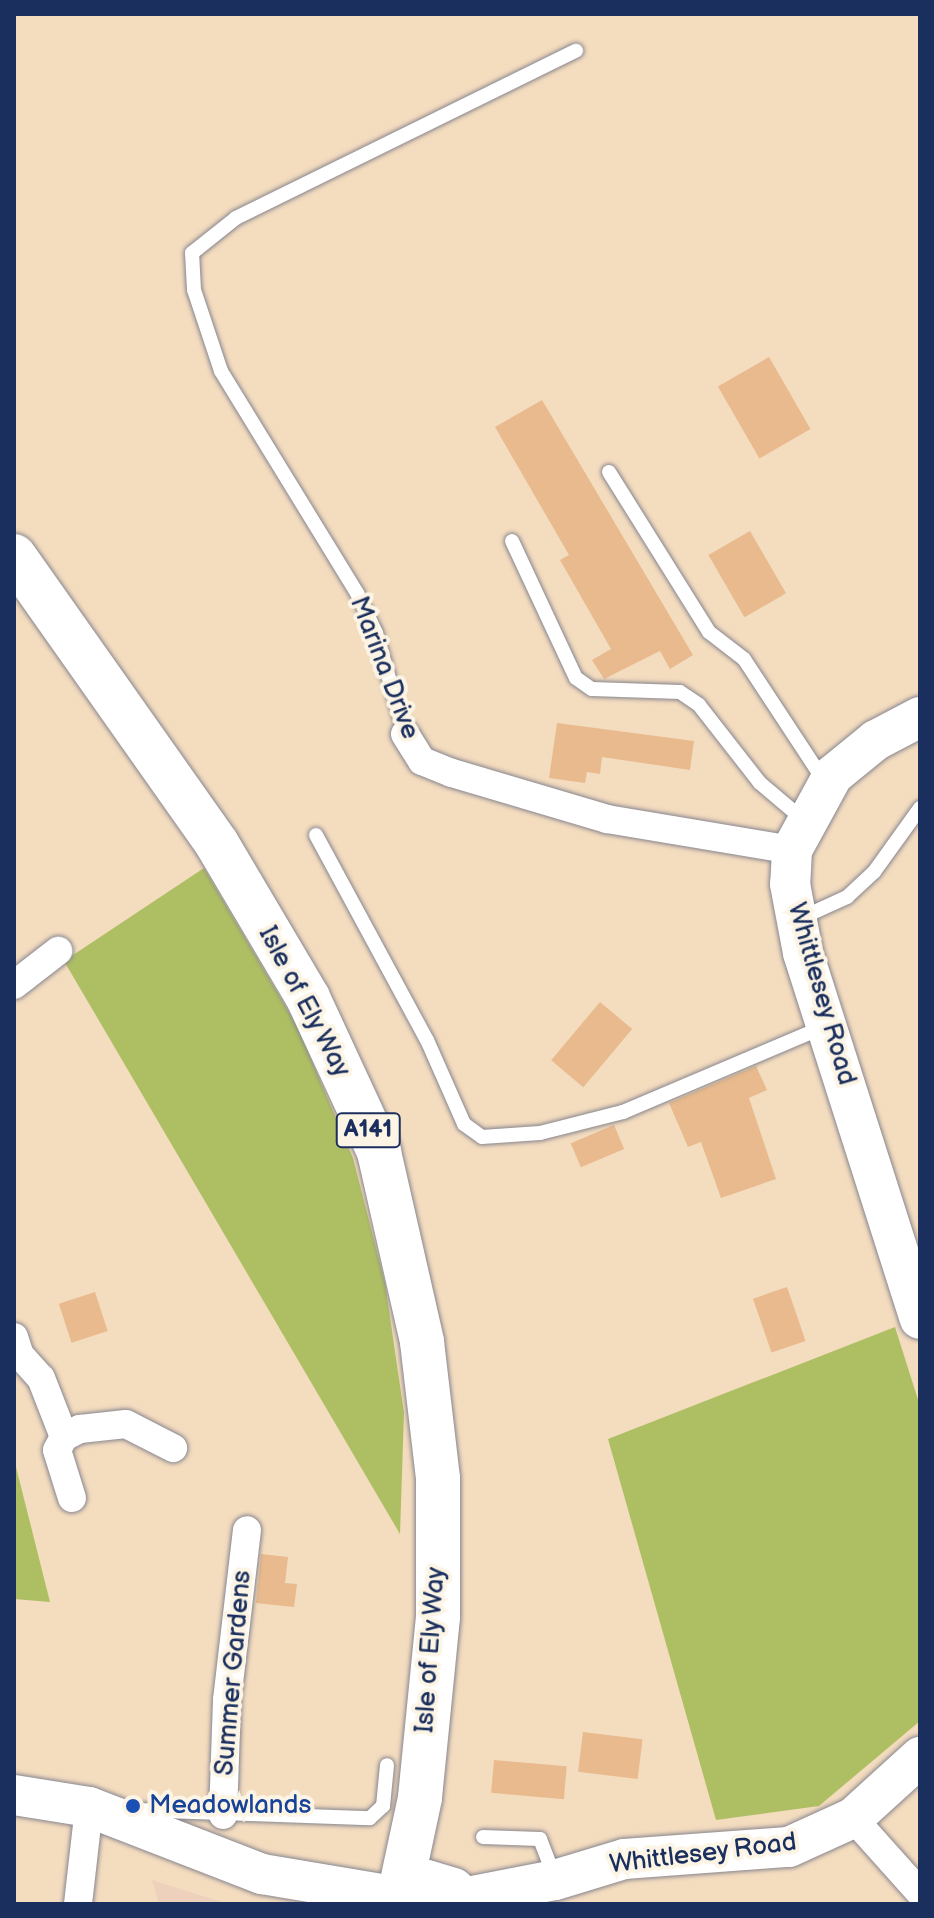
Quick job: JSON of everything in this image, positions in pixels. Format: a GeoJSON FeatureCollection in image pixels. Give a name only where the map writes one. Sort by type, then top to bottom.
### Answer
{"type":"FeatureCollection","features":[{"type":"Feature","properties":{"kind":"highway","name":"Isle of Ely Way"},"geometry":{"type":"LineString","coordinates":[[14,556],[217,844],[308,998],[379,1152],[422,1342],[438,1479],[438,1617],[420,1798],[423,1895]]}},
{"type":"Feature","properties":{"kind":"street","name":"Whittlesey Road"},"geometry":{"type":"LineString","coordinates":[[920,717],[876,740],[827,784],[799,836],[790,884],[827,1026],[920,1319]]}},
{"type":"Feature","properties":{"kind":"street","name":"Marina Drive"},"geometry":{"type":"LineString","coordinates":[[405,734],[422,761],[452,773],[607,819],[799,836]]}},
{"type":"Feature","properties":{"kind":"street"},"geometry":{"type":"LineString","coordinates":[[14,985],[58,951]]}},
{"type":"Feature","properties":{"kind":"street"},"geometry":{"type":"LineString","coordinates":[[14,1337],[20,1355],[41,1378],[64,1437]]}},
{"type":"Feature","properties":{"kind":"street"},"geometry":{"type":"LineString","coordinates":[[72,1498],[57,1450],[64,1437],[80,1429],[126,1424],[173,1448]]}},
{"type":"Feature","properties":{"kind":"street","name":"Summer Gardens"},"geometry":{"type":"LineString","coordinates":[[223,1815],[227,1700],[247,1530]]}},
{"type":"Feature","properties":{"kind":"street","name":"Whittlesey Road"},"geometry":{"type":"LineString","coordinates":[[423,1895],[540,1892],[624,1859],[789,1847],[853,1818],[920,1757]]}},
{"type":"Feature","properties":{"kind":"street"},"geometry":{"type":"LineString","coordinates":[[14,1795],[89,1807],[262,1874],[423,1895]]}},
{"type":"Feature","properties":{"kind":"street"},"geometry":{"type":"LineString","coordinates":[[78,1904],[89,1807]]}},
{"type":"Feature","properties":{"kind":"street"},"geometry":{"type":"LineString","coordinates":[[853,1818],[920,1893]]}},
{"type":"Feature","properties":{"kind":"street"},"geometry":{"type":"LineString","coordinates":[[262,1874],[299,1904]]}},
{"type":"Feature","properties":{"kind":"lane","name":"Marina Drive"},"geometry":{"type":"LineString","coordinates":[[405,734],[376,633],[357,593],[221,371],[194,290],[192,253],[236,218],[576,51]]}},
{"type":"Feature","properties":{"kind":"lane"},"geometry":{"type":"LineString","coordinates":[[609,472],[709,632],[744,659],[827,784]]}},
{"type":"Feature","properties":{"kind":"lane"},"geometry":{"type":"LineString","coordinates":[[512,541],[576,678],[592,689],[680,692],[699,705],[799,836]]}},
{"type":"Feature","properties":{"kind":"lane"},"geometry":{"type":"LineString","coordinates":[[797,920],[847,897],[874,872],[920,808]]}},
{"type":"Feature","properties":{"kind":"lane"},"geometry":{"type":"LineString","coordinates":[[316,835],[427,1040],[464,1124],[482,1137],[540,1133],[623,1112],[827,1026]]}},
{"type":"Feature","properties":{"kind":"lane"},"geometry":{"type":"LineString","coordinates":[[89,1807],[223,1815],[370,1818],[383,1806],[387,1765]]}},
{"type":"Feature","properties":{"kind":"lane"},"geometry":{"type":"LineString","coordinates":[[483,1837],[540,1839],[540,1892]]}},
{"type":"Feature","properties":{"kind":"shaded area"},"geometry":{"type":"Polygon","coordinates":[[[152,1880],[228,1904],[159,1904],[152,1880]]]}},
{"type":"Feature","properties":{"kind":"green space"},"geometry":{"type":"Polygon","coordinates":[[[204,868],[296,1024],[353,1158],[385,1283],[404,1413],[400,1534],[64,961],[204,868]]]}},
{"type":"Feature","properties":{"kind":"green space"},"geometry":{"type":"Polygon","coordinates":[[[895,1327],[920,1406],[920,1721],[819,1806],[716,1820],[608,1439],[895,1327]]]}},
{"type":"Feature","properties":{"kind":"green space"},"geometry":{"type":"Polygon","coordinates":[[[14,1459],[50,1602],[14,1599],[14,1459]]]}},
{"type":"Feature","properties":{"kind":"building"},"geometry":{"type":"Polygon","coordinates":[[[769,357],[810,429],[759,458],[718,387],[769,357]]]}},
{"type":"Feature","properties":{"kind":"building"},"geometry":{"type":"Polygon","coordinates":[[[542,400],[693,655],[670,669],[660,651],[604,679],[592,660],[611,649],[560,560],[569,555],[495,427],[542,400]]]}},
{"type":"Feature","properties":{"kind":"building"},"geometry":{"type":"Polygon","coordinates":[[[750,531],[786,593],[744,617],[708,555],[750,531]]]}},
{"type":"Feature","properties":{"kind":"building"},"geometry":{"type":"Polygon","coordinates":[[[557,723],[694,741],[690,770],[602,757],[600,774],[587,772],[585,783],[549,778],[557,723]]]}},
{"type":"Feature","properties":{"kind":"building"},"geometry":{"type":"Polygon","coordinates":[[[600,1002],[632,1029],[583,1087],[551,1060],[600,1002]]]}},
{"type":"Feature","properties":{"kind":"building"},"geometry":{"type":"Polygon","coordinates":[[[756,1066],[767,1090],[749,1098],[776,1179],[721,1198],[701,1142],[688,1147],[669,1103],[756,1066]]]}},
{"type":"Feature","properties":{"kind":"building"},"geometry":{"type":"Polygon","coordinates":[[[614,1125],[624,1149],[581,1167],[571,1143],[614,1125]]]}},
{"type":"Feature","properties":{"kind":"building"},"geometry":{"type":"Polygon","coordinates":[[[787,1287],[806,1341],[772,1353],[753,1299],[787,1287]]]}},
{"type":"Feature","properties":{"kind":"building"},"geometry":{"type":"Polygon","coordinates":[[[95,1292],[108,1331],[72,1343],[59,1304],[95,1292]]]}},
{"type":"Feature","properties":{"kind":"building"},"geometry":{"type":"Polygon","coordinates":[[[261,1554],[288,1557],[285,1583],[297,1584],[294,1607],[256,1603],[261,1554]]]}},
{"type":"Feature","properties":{"kind":"building"},"geometry":{"type":"Polygon","coordinates":[[[583,1732],[643,1739],[638,1779],[578,1772],[583,1732]]]}},
{"type":"Feature","properties":{"kind":"building"},"geometry":{"type":"Polygon","coordinates":[[[494,1760],[567,1766],[564,1799],[491,1793],[494,1760]]]}},
{"type":"Feature","properties":{"kind":"place","name":"Meadowlands"},"geometry":{"type":"Point","coordinates":[133,1806]}}]}
